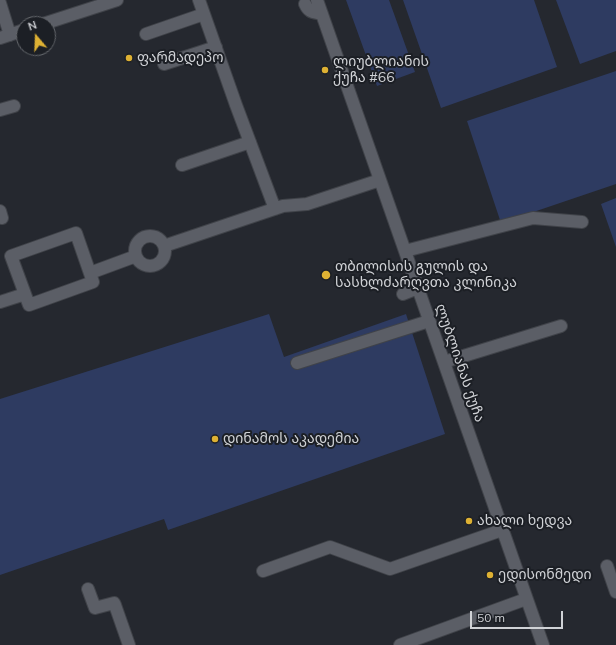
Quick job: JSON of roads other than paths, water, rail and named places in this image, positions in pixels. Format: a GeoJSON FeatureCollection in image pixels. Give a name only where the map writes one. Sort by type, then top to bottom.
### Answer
{"type":"FeatureCollection","features":[{"type":"Feature","properties":{"kind":"street"},"geometry":{"type":"LineString","coordinates":[[56,20],[117,0]]}},
{"type":"Feature","properties":{"kind":"street"},"geometry":{"type":"LineString","coordinates":[[199,0],[275,209]]}},
{"type":"Feature","properties":{"kind":"street","name":"ლუბლიანას ქუჩა"},"geometry":{"type":"LineString","coordinates":[[317,0],[543,645]]}},
{"type":"Feature","properties":{"kind":"street"},"geometry":{"type":"LineString","coordinates":[[0,3],[5,36],[16,33]]}},
{"type":"Feature","properties":{"kind":"street"},"geometry":{"type":"LineString","coordinates":[[305,4],[309,11],[322,14]]}},
{"type":"Feature","properties":{"kind":"street"},"geometry":{"type":"LineString","coordinates":[[146,34],[204,14]]}},
{"type":"Feature","properties":{"kind":"street"},"geometry":{"type":"LineString","coordinates":[[164,64],[216,47]]}},
{"type":"Feature","properties":{"kind":"street"},"geometry":{"type":"LineString","coordinates":[[0,110],[14,106]]}},
{"type":"Feature","properties":{"kind":"street"},"geometry":{"type":"LineString","coordinates":[[182,165],[250,142]]}},
{"type":"Feature","properties":{"kind":"street"},"geometry":{"type":"LineString","coordinates":[[164,246],[283,206],[307,204],[380,180]]}},
{"type":"Feature","properties":{"kind":"street"},"geometry":{"type":"LineString","coordinates":[[404,251],[533,218],[582,222]]}},
{"type":"Feature","properties":{"kind":"street"},"geometry":{"type":"LineString","coordinates":[[76,233],[93,282],[29,305],[25,294],[11,256],[76,233]]}},
{"type":"Feature","properties":{"kind":"street"},"geometry":{"type":"LineString","coordinates":[[148,236],[158,238],[164,246],[165,251],[162,261],[153,266],[143,264],[136,256],[136,246],[139,241],[148,236]]}},
{"type":"Feature","properties":{"kind":"street"},"geometry":{"type":"LineString","coordinates":[[90,273],[136,256]]}},
{"type":"Feature","properties":{"kind":"street"},"geometry":{"type":"LineString","coordinates":[[403,294],[418,288]]}},
{"type":"Feature","properties":{"kind":"street"},"geometry":{"type":"LineString","coordinates":[[0,302],[25,294]]}},
{"type":"Feature","properties":{"kind":"street"},"geometry":{"type":"LineString","coordinates":[[297,363],[429,321]]}},
{"type":"Feature","properties":{"kind":"street"},"geometry":{"type":"LineString","coordinates":[[444,362],[561,326]]}},
{"type":"Feature","properties":{"kind":"street"},"geometry":{"type":"LineString","coordinates":[[263,571],[330,547],[390,569],[502,530]]}},
{"type":"Feature","properties":{"kind":"street"},"geometry":{"type":"LineString","coordinates":[[607,566],[616,592]]}},
{"type":"Feature","properties":{"kind":"street"},"geometry":{"type":"LineString","coordinates":[[88,589],[94,608],[110,603],[114,603],[116,605],[129,645]]}},
{"type":"Feature","properties":{"kind":"street"},"geometry":{"type":"LineString","coordinates":[[400,645],[526,599]]}},
{"type":"Feature","properties":{"kind":"place","name":"ფარმადეპო"},"geometry":{"type":"Point","coordinates":[129,58]}},
{"type":"Feature","properties":{"kind":"place","name":"ლიუბლიანის ქუჩა #66"},"geometry":{"type":"Point","coordinates":[325,70]}},
{"type":"Feature","properties":{"kind":"place","name":"თბილისის გულის და სასხლძარღვთა კლინიკა"},"geometry":{"type":"Point","coordinates":[326,275]}},
{"type":"Feature","properties":{"kind":"place","name":"დინამოს აკადემია"},"geometry":{"type":"Point","coordinates":[215,439]}},
{"type":"Feature","properties":{"kind":"place","name":"ახალი ხედვა"},"geometry":{"type":"Point","coordinates":[469,521]}},
{"type":"Feature","properties":{"kind":"place","name":"ედისონმედი"},"geometry":{"type":"Point","coordinates":[490,575]}}]}
